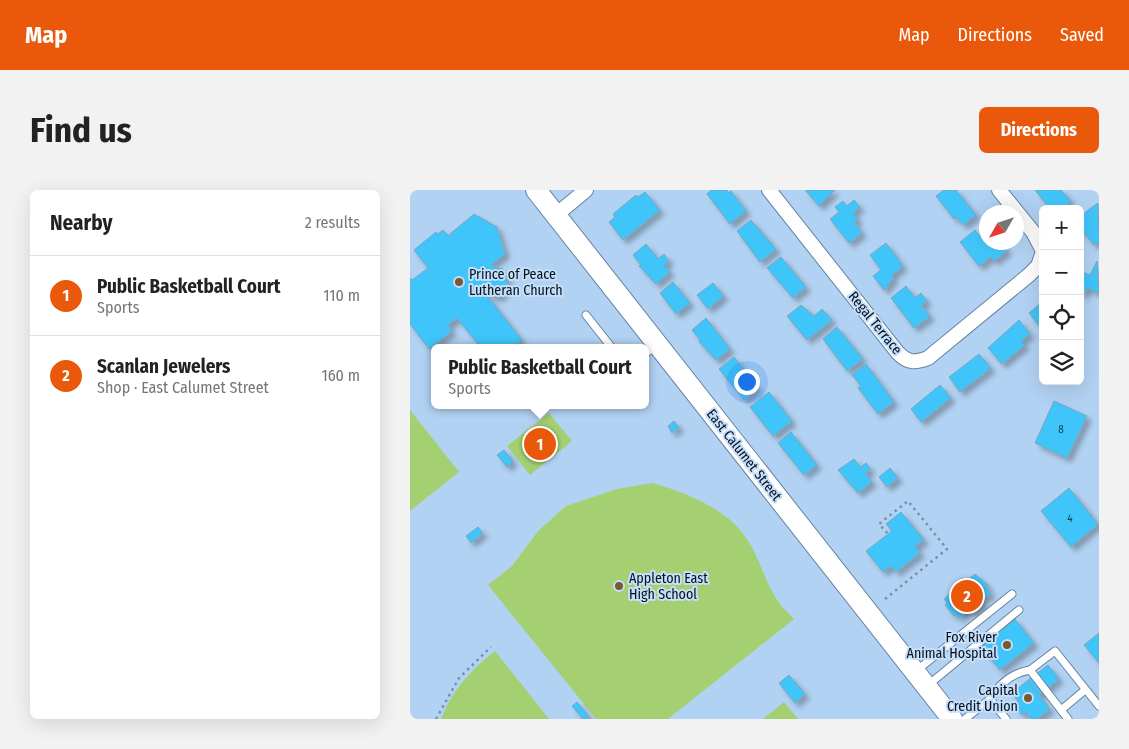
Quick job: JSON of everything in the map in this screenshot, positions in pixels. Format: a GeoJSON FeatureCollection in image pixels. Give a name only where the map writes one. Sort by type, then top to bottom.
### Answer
{"type":"FeatureCollection","features":[{"type":"Feature","properties":{"kind":"main road","name":"East Calumet Street"},"geometry":{"type":"LineString","coordinates":[[536,190],[556,215],[647,344]]}},
{"type":"Feature","properties":{"kind":"main road","name":"East Calumet Street"},"geometry":{"type":"LineString","coordinates":[[651,350],[952,719]]}},
{"type":"Feature","properties":{"kind":"street"},"geometry":{"type":"LineString","coordinates":[[556,215],[586,190]]}},
{"type":"Feature","properties":{"kind":"street","name":"Regal Terrace"},"geometry":{"type":"LineString","coordinates":[[769,190],[898,353],[906,360],[914,362],[928,358],[1029,275],[1039,263]]}},
{"type":"Feature","properties":{"kind":"street","name":"Regal Terrace"},"geometry":{"type":"LineString","coordinates":[[999,190],[1033,232],[1042,250]]}},
{"type":"Feature","properties":{"kind":"lane"},"geometry":{"type":"LineString","coordinates":[[586,315],[609,344]]}},
{"type":"Feature","properties":{"kind":"lane"},"geometry":{"type":"LineString","coordinates":[[921,679],[1012,594]]}},
{"type":"Feature","properties":{"kind":"lane"},"geometry":{"type":"LineString","coordinates":[[921,679],[1019,610]]}},
{"type":"Feature","properties":{"kind":"lane"},"geometry":{"type":"LineString","coordinates":[[964,719],[990,699],[997,688],[1018,672],[1030,670],[1055,651],[1097,705]]}},
{"type":"Feature","properties":{"kind":"lane"},"geometry":{"type":"LineString","coordinates":[[1030,670],[1068,719]]}},
{"type":"Feature","properties":{"kind":"lane"},"geometry":{"type":"LineString","coordinates":[[1061,710],[1085,690]]}},
{"type":"Feature","properties":{"kind":"lane"},"geometry":{"type":"LineString","coordinates":[[990,699],[1006,719]]}},
{"type":"Feature","properties":{"kind":"path"},"geometry":{"type":"LineString","coordinates":[[885,599],[946,549],[908,501],[879,524],[888,534]]}},
{"type":"Feature","properties":{"kind":"path"},"geometry":{"type":"LineString","coordinates":[[436,719],[454,685],[491,647]]}},
{"type":"Feature","properties":{"kind":"green space"},"geometry":{"type":"Polygon","coordinates":[[[410,410],[459,472],[410,511],[410,410]]]}},
{"type":"Feature","properties":{"kind":"green space"},"geometry":{"type":"Polygon","coordinates":[[[549,413],[572,441],[530,475],[507,446],[549,413]]]}},
{"type":"Feature","properties":{"kind":"green space"},"geometry":{"type":"Polygon","coordinates":[[[652,483],[699,500],[732,522],[751,545],[776,598],[794,619],[668,719],[596,719],[488,585],[512,566],[539,530],[566,506],[617,489],[652,483]]]}},
{"type":"Feature","properties":{"kind":"green space"},"geometry":{"type":"Polygon","coordinates":[[[495,651],[549,719],[441,719],[445,709],[463,681],[495,651]]]}},
{"type":"Feature","properties":{"kind":"green space"},"geometry":{"type":"Polygon","coordinates":[[[784,702],[798,719],[763,719],[784,702]]]}},
{"type":"Feature","properties":{"kind":"building"},"geometry":{"type":"Polygon","coordinates":[[[711,190],[727,190],[729,193],[731,191],[746,211],[730,224],[707,194],[711,190]]]}},
{"type":"Feature","properties":{"kind":"building"},"geometry":{"type":"Polygon","coordinates":[[[805,190],[835,190],[819,206],[805,190]]]}},
{"type":"Feature","properties":{"kind":"building"},"geometry":{"type":"Polygon","coordinates":[[[944,190],[956,190],[976,215],[963,225],[956,217],[954,219],[936,196],[944,190]]]}},
{"type":"Feature","properties":{"kind":"building"},"geometry":{"type":"Polygon","coordinates":[[[1035,190],[1061,190],[1071,201],[1066,205],[1047,205],[1035,190]]]}},
{"type":"Feature","properties":{"kind":"building"},"geometry":{"type":"Polygon","coordinates":[[[645,192],[660,210],[623,240],[609,222],[615,217],[613,214],[636,195],[638,197],[645,192]]]}},
{"type":"Feature","properties":{"kind":"building"},"geometry":{"type":"Polygon","coordinates":[[[854,200],[860,207],[853,213],[858,219],[854,222],[862,233],[849,243],[830,219],[839,212],[835,207],[843,201],[847,206],[854,200]]]}},
{"type":"Feature","properties":{"kind":"building"},"geometry":{"type":"Polygon","coordinates":[[[1098,203],[1099,241],[1094,245],[1084,232],[1084,213],[1098,203]]]}},
{"type":"Feature","properties":{"kind":"building","name":"Prince of Peace Lutheran Church"},"geometry":{"type":"Polygon","coordinates":[[[474,214],[497,227],[505,254],[492,264],[495,268],[503,269],[508,284],[500,297],[492,296],[487,290],[484,292],[522,340],[517,344],[478,344],[457,318],[448,325],[452,331],[435,344],[431,344],[429,349],[410,324],[410,278],[412,280],[428,268],[414,250],[436,232],[438,234],[443,230],[450,237],[450,234],[474,214]]]}},
{"type":"Feature","properties":{"kind":"building"},"geometry":{"type":"Polygon","coordinates":[[[751,220],[776,249],[760,262],[737,231],[751,220]]]}},
{"type":"Feature","properties":{"kind":"building"},"geometry":{"type":"Polygon","coordinates":[[[975,230],[979,235],[979,250],[1007,251],[994,261],[991,257],[979,266],[960,242],[975,230]]]}},
{"type":"Feature","properties":{"kind":"building"},"geometry":{"type":"Polygon","coordinates":[[[886,243],[903,266],[891,276],[894,279],[884,290],[873,276],[881,270],[870,255],[886,243]]]}},
{"type":"Feature","properties":{"kind":"building"},"geometry":{"type":"Polygon","coordinates":[[[646,244],[658,259],[664,254],[669,261],[664,265],[670,272],[656,284],[639,266],[641,265],[633,255],[646,244]]]}},
{"type":"Feature","properties":{"kind":"building"},"geometry":{"type":"Polygon","coordinates":[[[781,257],[806,287],[793,298],[767,268],[781,257]]]}},
{"type":"Feature","properties":{"kind":"building"},"geometry":{"type":"Polygon","coordinates":[[[1097,261],[1099,293],[1087,288],[1084,294],[1084,273],[1090,275],[1097,261]]]}},
{"type":"Feature","properties":{"kind":"building"},"geometry":{"type":"Polygon","coordinates":[[[673,282],[690,303],[676,314],[660,293],[673,282]]]}},
{"type":"Feature","properties":{"kind":"building"},"geometry":{"type":"Polygon","coordinates":[[[713,283],[724,296],[708,309],[697,295],[713,283]]]}},
{"type":"Feature","properties":{"kind":"building"},"geometry":{"type":"Polygon","coordinates":[[[906,286],[915,298],[921,293],[927,301],[921,305],[930,316],[914,328],[891,298],[906,286]]]}},
{"type":"Feature","properties":{"kind":"building"},"geometry":{"type":"Polygon","coordinates":[[[1039,304],[1039,326],[1029,313],[1039,304]]]}},
{"type":"Feature","properties":{"kind":"building"},"geometry":{"type":"Polygon","coordinates":[[[801,305],[814,316],[822,309],[832,320],[807,340],[787,316],[801,305]]]}},
{"type":"Feature","properties":{"kind":"building"},"geometry":{"type":"Polygon","coordinates":[[[706,318],[730,349],[716,360],[699,342],[700,340],[692,330],[706,318]]]}},
{"type":"Feature","properties":{"kind":"building"},"geometry":{"type":"Polygon","coordinates":[[[1019,320],[1030,334],[1021,341],[1025,345],[1002,364],[988,348],[1019,320]]]}},
{"type":"Feature","properties":{"kind":"building"},"geometry":{"type":"Polygon","coordinates":[[[837,327],[863,359],[847,371],[823,339],[837,327]]]}},
{"type":"Feature","properties":{"kind":"building"},"geometry":{"type":"Polygon","coordinates":[[[979,354],[991,368],[960,392],[949,377],[979,354]]]}},
{"type":"Feature","properties":{"kind":"building"},"geometry":{"type":"Polygon","coordinates":[[[734,357],[758,388],[744,400],[719,369],[734,357]]]}},
{"type":"Feature","properties":{"kind":"building"},"geometry":{"type":"Polygon","coordinates":[[[866,364],[894,402],[878,414],[858,388],[861,386],[852,375],[866,364]]]}},
{"type":"Feature","properties":{"kind":"building"},"geometry":{"type":"Polygon","coordinates":[[[940,385],[951,398],[921,422],[911,409],[940,385]]]}},
{"type":"Feature","properties":{"kind":"building"},"geometry":{"type":"Polygon","coordinates":[[[769,392],[792,421],[773,436],[750,407],[769,392]]]}},
{"type":"Feature","properties":{"kind":"building"},"geometry":{"type":"Polygon","coordinates":[[[1054,401],[1087,416],[1067,458],[1035,443],[1054,401]]]}},
{"type":"Feature","properties":{"kind":"building"},"geometry":{"type":"Polygon","coordinates":[[[674,421],[679,427],[672,433],[668,426],[674,421]]]}},
{"type":"Feature","properties":{"kind":"building"},"geometry":{"type":"Polygon","coordinates":[[[791,432],[817,465],[804,475],[778,443],[791,432]]]}},
{"type":"Feature","properties":{"kind":"building"},"geometry":{"type":"Polygon","coordinates":[[[504,450],[513,461],[507,467],[497,455],[504,450]]]}},
{"type":"Feature","properties":{"kind":"building"},"geometry":{"type":"Polygon","coordinates":[[[854,459],[861,467],[866,463],[871,469],[865,473],[872,482],[858,493],[838,470],[854,459]]]}},
{"type":"Feature","properties":{"kind":"building"},"geometry":{"type":"Polygon","coordinates":[[[890,468],[898,478],[887,487],[879,477],[890,468]]]}},
{"type":"Feature","properties":{"kind":"building"},"geometry":{"type":"Polygon","coordinates":[[[1069,488],[1098,524],[1071,547],[1041,511],[1069,488]]]}},
{"type":"Feature","properties":{"kind":"building"},"geometry":{"type":"Polygon","coordinates":[[[901,512],[924,540],[915,546],[920,553],[896,572],[891,566],[883,572],[866,551],[892,531],[886,524],[901,512]]]}},
{"type":"Feature","properties":{"kind":"building"},"geometry":{"type":"Polygon","coordinates":[[[478,527],[483,533],[471,543],[466,536],[478,527]]]}},
{"type":"Feature","properties":{"kind":"building"},"geometry":{"type":"Polygon","coordinates":[[[975,574],[988,585],[986,587],[991,593],[981,601],[984,604],[972,614],[969,610],[960,618],[956,614],[954,616],[945,605],[947,603],[944,599],[953,591],[951,588],[962,578],[965,582],[975,574]]]}},
{"type":"Feature","properties":{"kind":"building","name":"Fox River Animal Hospital"},"geometry":{"type":"Polygon","coordinates":[[[1015,619],[1034,643],[1000,670],[981,647],[1015,619]]]}},
{"type":"Feature","properties":{"kind":"building"},"geometry":{"type":"Polygon","coordinates":[[[1099,633],[1099,663],[1084,645],[1099,633]]]}},
{"type":"Feature","properties":{"kind":"building"},"geometry":{"type":"Polygon","coordinates":[[[1048,665],[1059,679],[1039,695],[1027,681],[1048,665]]]}},
{"type":"Feature","properties":{"kind":"building"},"geometry":{"type":"Polygon","coordinates":[[[789,675],[805,694],[795,703],[779,683],[789,675]]]}},
{"type":"Feature","properties":{"kind":"building","name":"Capital Credit Union"},"geometry":{"type":"Polygon","coordinates":[[[1027,681],[1050,709],[1037,719],[1032,719],[1026,712],[1022,715],[1014,705],[1018,701],[1012,693],[1027,681]]]}},
{"type":"Feature","properties":{"kind":"building"},"geometry":{"type":"Polygon","coordinates":[[[577,702],[589,717],[586,719],[583,719],[572,706],[577,702]]]}},
{"type":"Feature","properties":{"kind":"place","name":"Prince of Peace Lutheran Church"},"geometry":{"type":"Point","coordinates":[459,282]}},
{"type":"Feature","properties":{"kind":"place","name":"Public Basketball Court"},"geometry":{"type":"Point","coordinates":[540,444]}},
{"type":"Feature","properties":{"kind":"place","name":"Appleton East High School"},"geometry":{"type":"Point","coordinates":[619,586]}},
{"type":"Feature","properties":{"kind":"place","name":"Scanlan Jewelers"},"geometry":{"type":"Point","coordinates":[967,596]}},
{"type":"Feature","properties":{"kind":"place","name":"Fox River Animal Hospital"},"geometry":{"type":"Point","coordinates":[1007,645]}},
{"type":"Feature","properties":{"kind":"place","name":"Capital Credit Union"},"geometry":{"type":"Point","coordinates":[1028,698]}}]}
